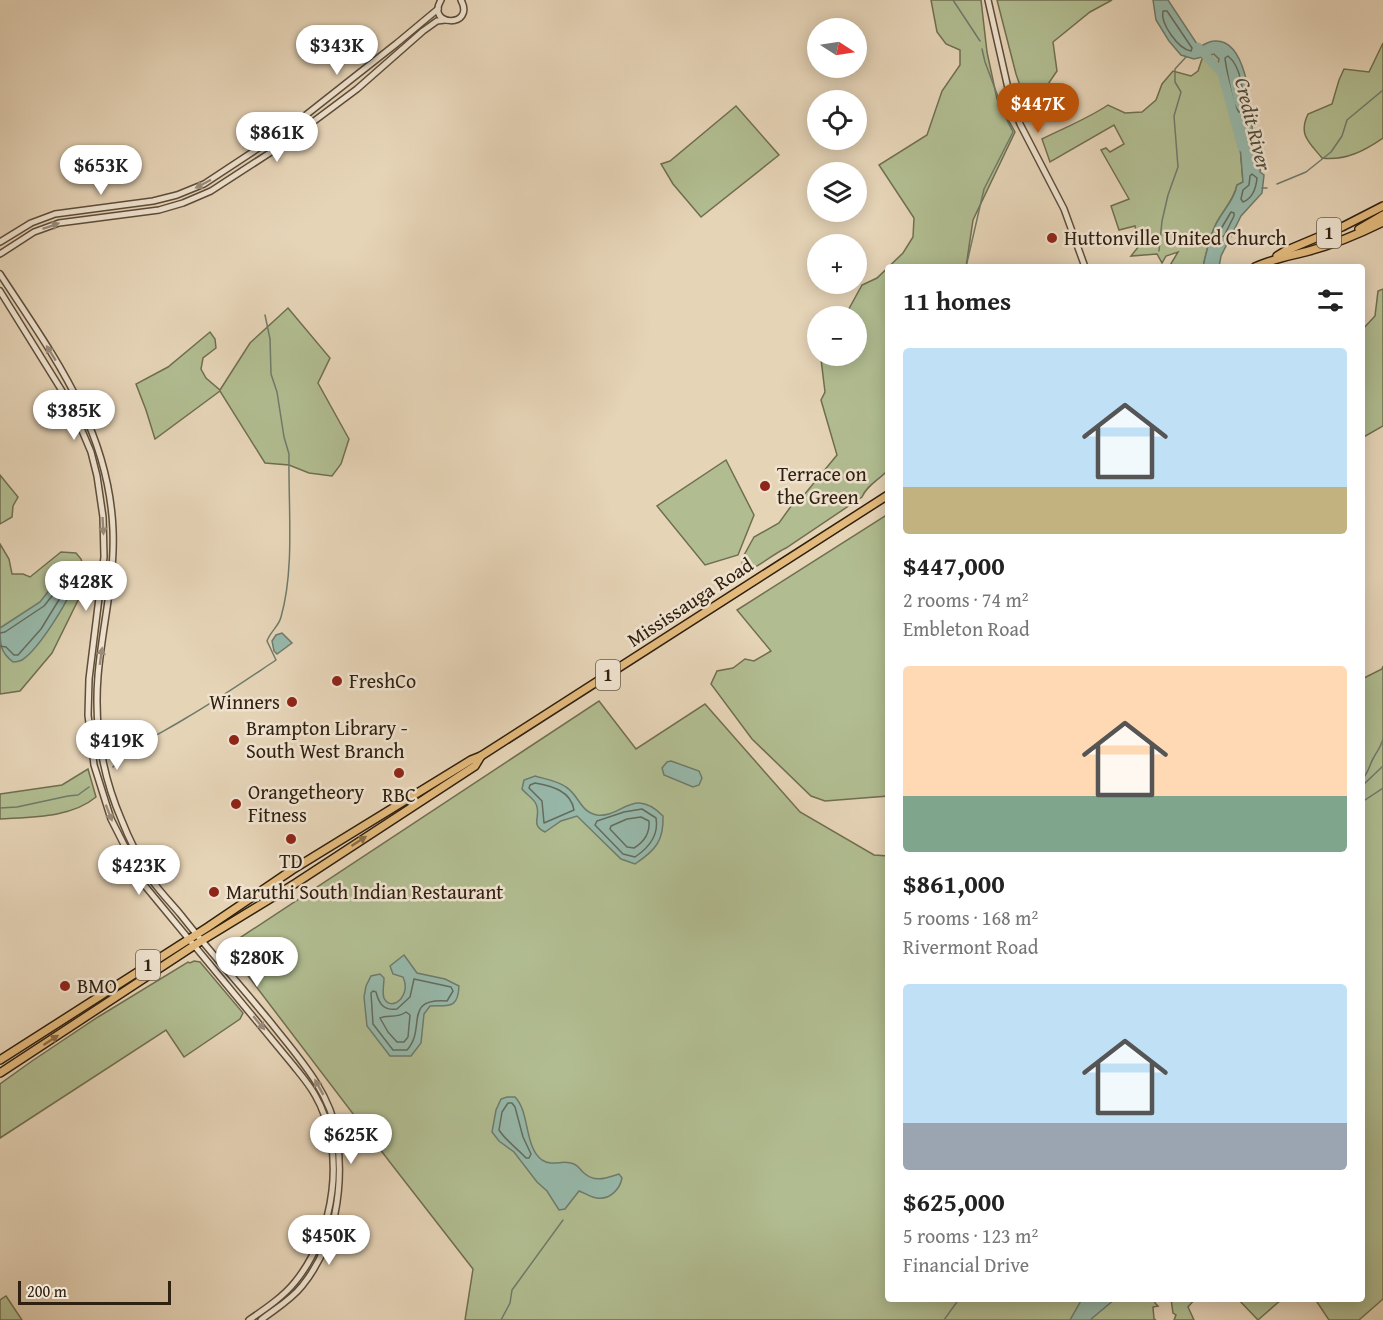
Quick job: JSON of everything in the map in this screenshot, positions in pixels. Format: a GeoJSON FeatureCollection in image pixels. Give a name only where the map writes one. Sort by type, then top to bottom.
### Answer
{"type":"FeatureCollection","features":[{"type":"Feature","properties":{"kind":"main road","name":"1"},"geometry":{"type":"LineString","coordinates":[[1275,258],[1285,250],[1342,227],[1383,206]]}},
{"type":"Feature","properties":{"kind":"main road"},"geometry":{"type":"LineString","coordinates":[[1350,237],[1383,215]]}},
{"type":"Feature","properties":{"kind":"main road","name":"1"},"geometry":{"type":"LineString","coordinates":[[1262,264],[1275,258],[1310,251],[1363,232],[1383,222]]}},
{"type":"Feature","properties":{"kind":"main road"},"geometry":{"type":"LineString","coordinates":[[1363,232],[1372,232],[1383,226]]}},
{"type":"Feature","properties":{"kind":"main road","name":"Mississauga Road"},"geometry":{"type":"LineString","coordinates":[[0,1074],[196,940],[292,870],[481,756],[885,497]]}},
{"type":"Feature","properties":{"kind":"main road","name":"Mississauga Road"},"geometry":{"type":"LineString","coordinates":[[0,1060],[196,940],[296,883],[475,766],[481,756]]}},
{"type":"Feature","properties":{"kind":"street"},"geometry":{"type":"LineString","coordinates":[[0,242],[31,223],[55,214],[153,201],[177,195],[204,184],[292,126],[438,9],[441,0]]}},
{"type":"Feature","properties":{"kind":"street"},"geometry":{"type":"LineString","coordinates":[[0,254],[26,237],[58,223],[159,210],[211,191],[282,146],[357,89],[423,30],[437,21],[459,19],[463,13],[463,3],[469,0]]}},
{"type":"Feature","properties":{"kind":"street"},"geometry":{"type":"LineString","coordinates":[[987,0],[1010,97],[1020,124],[1064,209],[1083,264]]}},
{"type":"Feature","properties":{"kind":"street"},"geometry":{"type":"LineString","coordinates":[[438,9],[439,14],[445,20]]}},
{"type":"Feature","properties":{"kind":"street"},"geometry":{"type":"LineString","coordinates":[[0,274],[74,391],[87,416],[99,448],[108,488],[113,530],[112,568],[97,690],[98,727],[103,763],[117,810],[153,882],[315,1095],[322,1111],[330,1143],[333,1163],[330,1205],[317,1247],[294,1284],[249,1320]]}},
{"type":"Feature","properties":{"kind":"street"},"geometry":{"type":"LineString","coordinates":[[0,291],[72,407],[90,452],[98,483],[103,517],[104,557],[89,679],[88,715],[91,752],[111,819],[146,886],[308,1069],[330,1110],[336,1132],[340,1162],[338,1199],[326,1245],[301,1287],[261,1320]]}},
{"type":"Feature","properties":{"kind":"shaded area"},"geometry":{"type":"Polygon","coordinates":[[[931,0],[981,0],[987,52],[997,99],[1015,132],[973,220],[966,264],[891,264],[903,253],[913,237],[914,218],[879,165],[927,135],[942,91],[960,65],[960,50],[946,44],[937,32],[931,0]]]}},
{"type":"Feature","properties":{"kind":"shaded area"},"geometry":{"type":"Polygon","coordinates":[[[997,0],[1112,0],[1090,12],[1053,42],[1057,71],[1044,90],[1025,100],[997,0]]]}},
{"type":"Feature","properties":{"kind":"shaded area"},"geometry":{"type":"Polygon","coordinates":[[[1383,43],[1383,138],[1354,154],[1339,158],[1322,158],[1306,138],[1304,127],[1308,114],[1332,104],[1344,69],[1369,72],[1383,43]]]}},
{"type":"Feature","properties":{"kind":"shaded area"},"geometry":{"type":"Polygon","coordinates":[[[1214,54],[1219,59],[1218,64],[1224,78],[1228,106],[1238,121],[1243,182],[1237,185],[1215,226],[1204,264],[1171,264],[1178,252],[1166,256],[1162,263],[1157,254],[1131,256],[1139,246],[1135,226],[1119,230],[1111,206],[1129,199],[1101,150],[1106,148],[1110,152],[1124,144],[1114,125],[1050,162],[1042,139],[1108,105],[1125,113],[1142,112],[1156,100],[1162,84],[1173,71],[1191,76],[1198,71],[1203,56],[1214,54]]]}},
{"type":"Feature","properties":{"kind":"shaded area"},"geometry":{"type":"Polygon","coordinates":[[[736,106],[779,155],[701,217],[673,184],[661,164],[670,161],[736,106]]]}},
{"type":"Feature","properties":{"kind":"shaded area"},"geometry":{"type":"Polygon","coordinates":[[[885,270],[885,473],[862,497],[759,565],[741,572],[743,557],[754,537],[779,523],[794,502],[804,495],[837,455],[821,400],[825,392],[822,366],[867,366],[867,306],[850,306],[857,294],[867,294],[867,283],[877,278],[885,270]]]}},
{"type":"Feature","properties":{"kind":"shaded area"},"geometry":{"type":"Polygon","coordinates":[[[1383,289],[1383,426],[1365,436],[1365,327],[1375,316],[1378,291],[1383,289]]]}},
{"type":"Feature","properties":{"kind":"shaded area"},"geometry":{"type":"Polygon","coordinates":[[[288,308],[330,358],[318,383],[349,439],[341,464],[332,476],[309,473],[289,465],[265,463],[220,391],[155,439],[136,384],[168,367],[210,332],[215,339],[216,348],[203,358],[201,369],[206,378],[220,390],[250,343],[288,308]]]}},
{"type":"Feature","properties":{"kind":"shaded area"},"geometry":{"type":"Polygon","coordinates":[[[726,460],[754,515],[738,555],[705,565],[657,506],[726,460]]]}},
{"type":"Feature","properties":{"kind":"shaded area"},"geometry":{"type":"Polygon","coordinates":[[[0,475],[18,497],[13,506],[12,517],[0,524],[0,475]]]}},
{"type":"Feature","properties":{"kind":"shaded area"},"geometry":{"type":"Polygon","coordinates":[[[885,516],[885,796],[825,801],[811,796],[752,739],[711,684],[717,671],[733,668],[745,659],[754,661],[771,651],[737,610],[885,516]]]}},
{"type":"Feature","properties":{"kind":"shaded area"},"geometry":{"type":"Polygon","coordinates":[[[0,544],[9,559],[12,574],[23,574],[30,577],[61,552],[76,553],[81,559],[88,580],[52,653],[20,691],[0,694],[0,544]]]}},
{"type":"Feature","properties":{"kind":"shaded area"},"geometry":{"type":"Polygon","coordinates":[[[1383,666],[1383,1299],[1359,1320],[1329,1320],[1317,1302],[1365,1302],[1365,678],[1382,669],[1383,666]]]}},
{"type":"Feature","properties":{"kind":"shaded area"},"geometry":{"type":"Polygon","coordinates":[[[599,701],[636,749],[705,704],[800,812],[874,855],[885,856],[885,1302],[1155,1302],[1158,1306],[1153,1307],[1156,1320],[465,1320],[473,1269],[226,947],[599,701]]]}},
{"type":"Feature","properties":{"kind":"shaded area"},"geometry":{"type":"Polygon","coordinates":[[[88,769],[96,797],[86,804],[63,813],[0,819],[0,794],[62,785],[88,769]]]}},
{"type":"Feature","properties":{"kind":"shaded area"},"geometry":{"type":"Polygon","coordinates":[[[188,962],[200,962],[243,1013],[240,1019],[184,1057],[166,1030],[0,1138],[0,1084],[98,1017],[188,962]]]}},
{"type":"Feature","properties":{"kind":"shaded area"},"geometry":{"type":"Polygon","coordinates":[[[6,1296],[22,1320],[0,1320],[0,1300],[6,1296]]]}},
{"type":"Feature","properties":{"kind":"shaded area"},"geometry":{"type":"Polygon","coordinates":[[[1171,1302],[1192,1302],[1188,1307],[1194,1320],[1174,1320],[1176,1315],[1173,1313],[1171,1302]]]}},
{"type":"Feature","properties":{"kind":"shaded area"},"geometry":{"type":"Polygon","coordinates":[[[1241,1302],[1279,1302],[1258,1320],[1241,1302]]]}},
{"type":"Feature","properties":{"kind":"water","name":"Credit River"},"geometry":{"type":"Polygon","coordinates":[[[1153,0],[1168,0],[1197,44],[1201,46],[1214,41],[1226,43],[1235,52],[1246,80],[1253,139],[1259,145],[1260,172],[1264,175],[1262,193],[1241,216],[1221,256],[1220,264],[1204,264],[1215,226],[1237,185],[1243,182],[1238,121],[1228,106],[1224,78],[1218,64],[1219,59],[1214,54],[1194,59],[1181,55],[1156,20],[1153,0]]]}},
{"type":"Feature","properties":{"kind":"water"},"geometry":{"type":"Polygon","coordinates":[[[65,570],[73,573],[76,578],[61,610],[29,654],[22,660],[13,662],[5,655],[0,639],[0,628],[40,602],[65,570]]]}},
{"type":"Feature","properties":{"kind":"water"},"geometry":{"type":"Polygon","coordinates":[[[282,633],[292,643],[277,654],[272,641],[276,635],[282,633]]]}},
{"type":"Feature","properties":{"kind":"water"},"geometry":{"type":"Polygon","coordinates":[[[671,761],[699,771],[702,778],[699,785],[693,787],[664,775],[662,768],[671,761]]]}},
{"type":"Feature","properties":{"kind":"water"},"geometry":{"type":"Polygon","coordinates":[[[535,776],[563,785],[570,790],[583,807],[597,815],[606,815],[636,803],[653,807],[663,816],[662,832],[657,844],[635,864],[621,859],[577,816],[561,821],[545,832],[538,826],[538,813],[534,800],[522,789],[524,780],[535,776]]]}},
{"type":"Feature","properties":{"kind":"water"},"geometry":{"type":"Polygon","coordinates":[[[404,955],[417,973],[445,979],[459,986],[458,994],[457,999],[451,1005],[430,1006],[424,1014],[421,1043],[411,1056],[390,1056],[367,1026],[364,997],[371,976],[380,974],[384,978],[383,991],[387,1002],[391,1004],[400,1000],[405,990],[403,977],[393,974],[390,966],[404,955]]]}},
{"type":"Feature","properties":{"kind":"water"},"geometry":{"type":"Polygon","coordinates":[[[515,1097],[520,1103],[532,1147],[542,1160],[550,1163],[574,1164],[588,1176],[596,1179],[619,1174],[622,1178],[617,1190],[602,1198],[579,1191],[565,1209],[559,1210],[547,1191],[537,1182],[514,1152],[499,1141],[492,1132],[496,1110],[501,1099],[515,1097]]]}},
{"type":"Feature","properties":{"kind":"water"},"geometry":{"type":"Polygon","coordinates":[[[1080,1302],[1111,1302],[1090,1320],[1070,1320],[1080,1302]]]}},
{"type":"Feature","properties":{"kind":"waterway"},"geometry":{"type":"LineString","coordinates":[[953,0],[980,41]]}},
{"type":"Feature","properties":{"kind":"waterway","name":"Credit River"},"geometry":{"type":"LineString","coordinates":[[1198,47],[1222,73],[1242,147]]}},
{"type":"Feature","properties":{"kind":"waterway"},"geometry":{"type":"LineString","coordinates":[[967,264],[984,189],[1013,132],[982,49]]}},
{"type":"Feature","properties":{"kind":"waterway"},"geometry":{"type":"LineString","coordinates":[[1159,251],[1162,221],[1178,167],[1174,116],[1181,92],[1175,82],[1175,69],[1186,57]]}},
{"type":"Feature","properties":{"kind":"waterway"},"geometry":{"type":"LineString","coordinates":[[1277,184],[1306,172],[1331,152],[1342,136],[1347,120],[1383,90]]}},
{"type":"Feature","properties":{"kind":"waterway"},"geometry":{"type":"LineString","coordinates":[[1262,188],[1267,188]]}},
{"type":"Feature","properties":{"kind":"waterway"},"geometry":{"type":"LineString","coordinates":[[113,767],[138,746],[209,704],[276,660],[267,641],[280,620],[288,578],[289,454],[277,392],[271,374],[270,339],[265,315]]}},
{"type":"Feature","properties":{"kind":"waterway"},"geometry":{"type":"LineString","coordinates":[[1365,776],[1383,739]]}},
{"type":"Feature","properties":{"kind":"waterway"},"geometry":{"type":"LineString","coordinates":[[1365,783],[1383,766]]}},
{"type":"Feature","properties":{"kind":"waterway"},"geometry":{"type":"LineString","coordinates":[[0,808],[17,807],[78,795],[89,787]]}},
{"type":"Feature","properties":{"kind":"waterway"},"geometry":{"type":"LineString","coordinates":[[1365,800],[1383,788]]}},
{"type":"Feature","properties":{"kind":"waterway"},"geometry":{"type":"LineString","coordinates":[[501,1320],[510,1303],[512,1290],[563,1220]]}},
{"type":"Feature","properties":{"kind":"waterway"},"geometry":{"type":"LineString","coordinates":[[944,1320],[957,1302]]}},
{"type":"Feature","properties":{"kind":"place","name":"Huttonville United Church"},"geometry":{"type":"Point","coordinates":[1052,238]}},
{"type":"Feature","properties":{"kind":"place","name":"Terrace on the Green"},"geometry":{"type":"Point","coordinates":[765,486]}},
{"type":"Feature","properties":{"kind":"place","name":"FreshCo"},"geometry":{"type":"Point","coordinates":[337,681]}},
{"type":"Feature","properties":{"kind":"place","name":"Winners"},"geometry":{"type":"Point","coordinates":[292,702]}},
{"type":"Feature","properties":{"kind":"place","name":"Brampton Library - South West Branch"},"geometry":{"type":"Point","coordinates":[234,740]}},
{"type":"Feature","properties":{"kind":"place","name":"RBC"},"geometry":{"type":"Point","coordinates":[399,773]}},
{"type":"Feature","properties":{"kind":"place","name":"Orangetheory Fitness"},"geometry":{"type":"Point","coordinates":[236,804]}},
{"type":"Feature","properties":{"kind":"place","name":"TD"},"geometry":{"type":"Point","coordinates":[291,839]}},
{"type":"Feature","properties":{"kind":"place","name":"Maruthi South Indian Restaurant"},"geometry":{"type":"Point","coordinates":[214,892]}},
{"type":"Feature","properties":{"kind":"place","name":"BMO"},"geometry":{"type":"Point","coordinates":[65,986]}}]}
